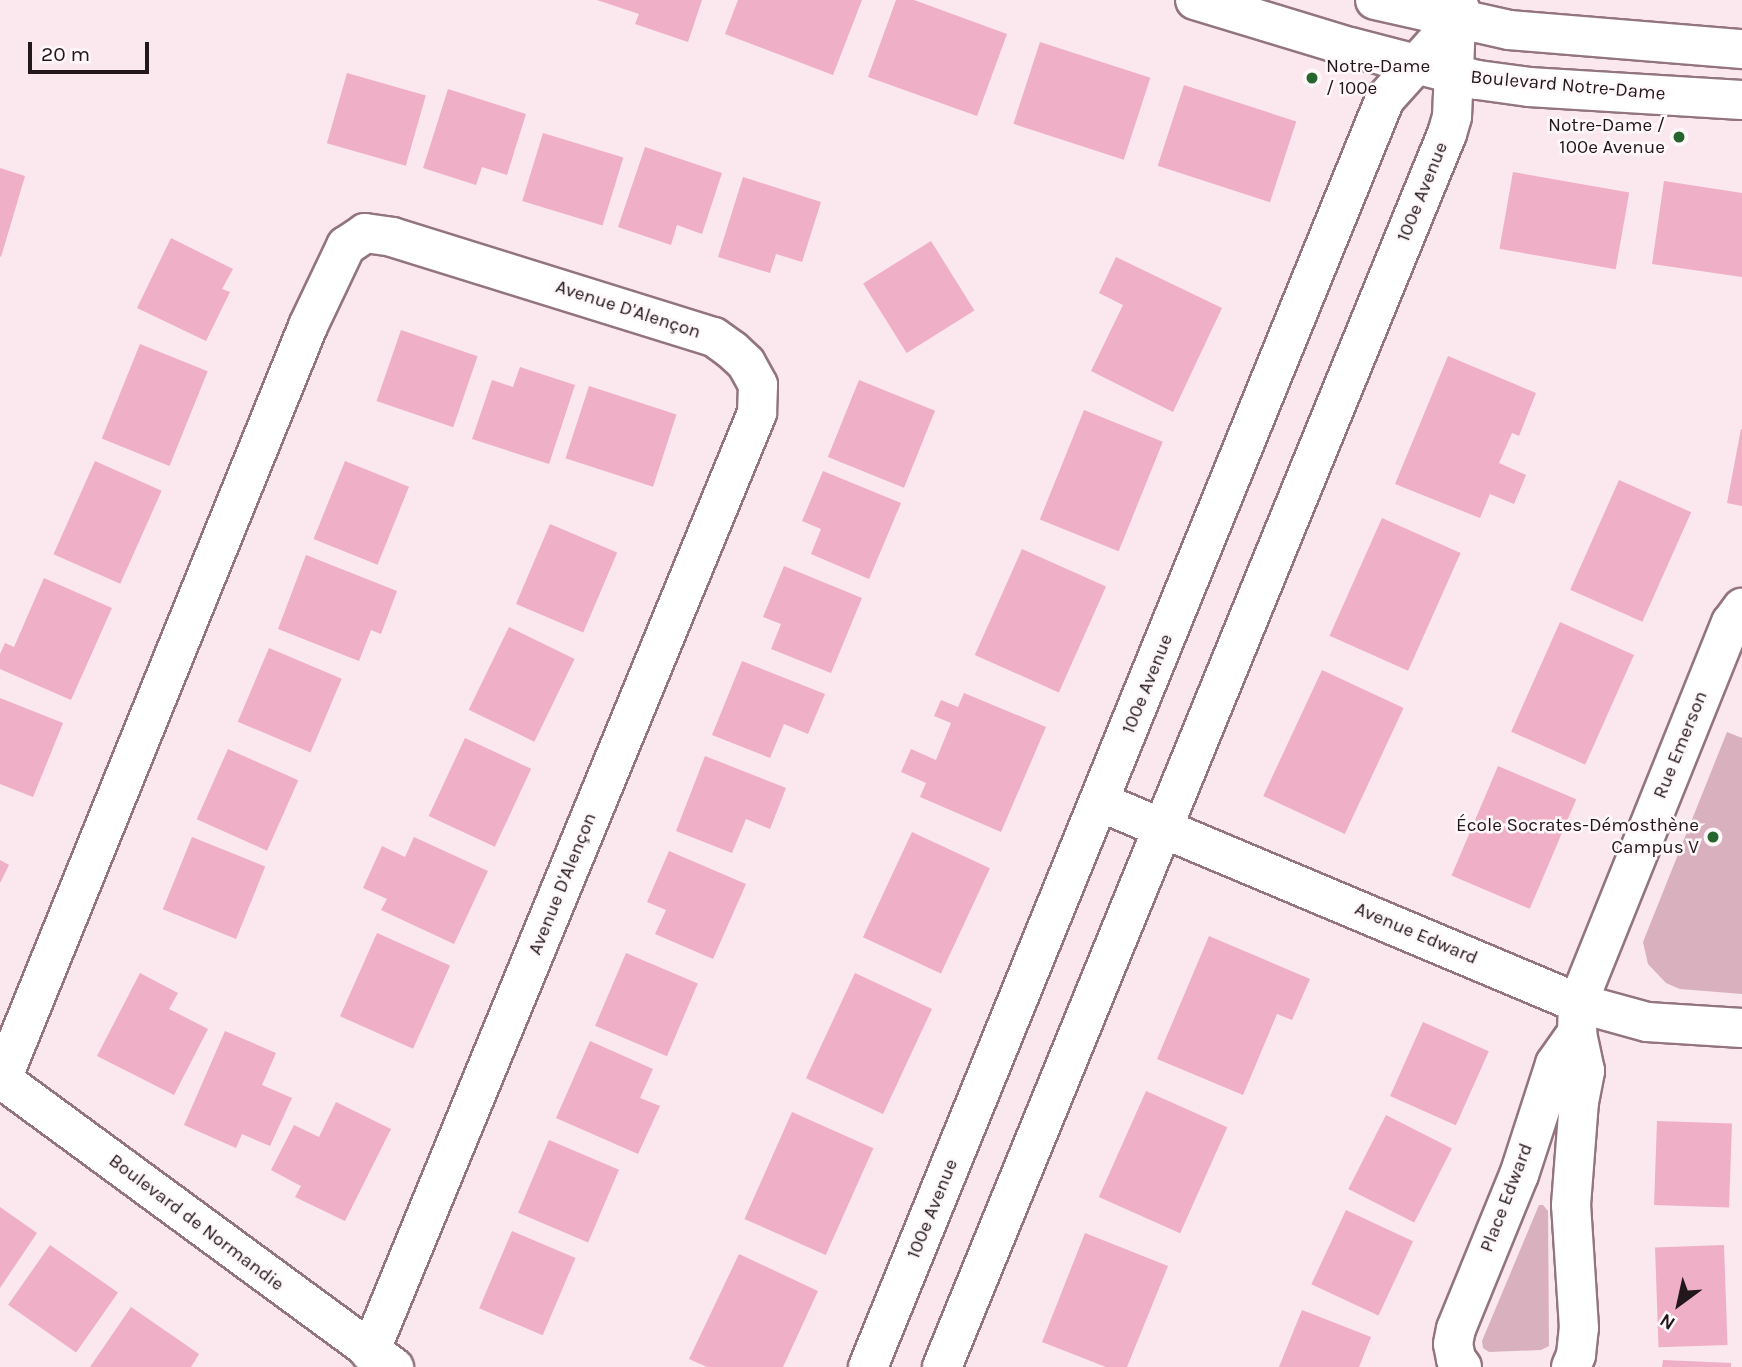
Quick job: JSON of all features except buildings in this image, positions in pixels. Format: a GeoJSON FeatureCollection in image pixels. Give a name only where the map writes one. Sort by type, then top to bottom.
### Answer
{"type":"FeatureCollection","features":[{"type":"Feature","properties":{"kind":"street","name":"Boulevard Notre-Dame"},"geometry":{"type":"LineString","coordinates":[[1195,0],[1456,75],[1529,87],[1742,100]]}},
{"type":"Feature","properties":{"kind":"street"},"geometry":{"type":"LineString","coordinates":[[1375,0],[1460,10],[1527,33],[1742,49]]}},
{"type":"Feature","properties":{"kind":"street","name":"100e Avenue"},"geometry":{"type":"LineString","coordinates":[[868,1367],[1385,99],[1460,10]]}},
{"type":"Feature","properties":{"kind":"street","name":"100e Avenue"},"geometry":{"type":"LineString","coordinates":[[942,1367],[1447,134],[1452,117],[1460,10]]}},
{"type":"Feature","properties":{"kind":"street","name":"Avenue D'Alençon"},"geometry":{"type":"LineString","coordinates":[[1,1079],[308,326],[346,246],[365,233],[392,237],[714,337],[732,349],[746,363],[758,385],[757,413],[382,1359]]}},
{"type":"Feature","properties":{"kind":"street","name":"Rue Emerson"},"geometry":{"type":"LineString","coordinates":[[1577,1017],[1731,623],[1742,608]]}},
{"type":"Feature","properties":{"kind":"street","name":"Avenue Edward"},"geometry":{"type":"LineString","coordinates":[[1100,802],[1163,828],[1577,1017],[1742,1028]]}},
{"type":"Feature","properties":{"kind":"street"},"geometry":{"type":"LineString","coordinates":[[1571,1367],[1576,1356],[1579,1328],[1571,1205],[1579,1102],[1585,1071],[1577,1017]]}},
{"type":"Feature","properties":{"kind":"street","name":"Place Edward"},"geometry":{"type":"LineString","coordinates":[[1462,1367],[1456,1360],[1453,1344],[1456,1329],[1519,1175],[1555,1064],[1577,1017]]}},
{"type":"Feature","properties":{"kind":"street","name":"Boulevard de Normandie"},"geometry":{"type":"LineString","coordinates":[[1,1079],[382,1359]]}},
{"type":"Feature","properties":{"kind":"shaded area","name":"École Socrates-Démosthène Campus V"},"geometry":{"type":"Polygon","coordinates":[[[1727,732],[1742,738],[1742,994],[1680,989],[1666,983],[1648,964],[1643,942],[1727,732]]]}},
{"type":"Feature","properties":{"kind":"shaded area"},"geometry":{"type":"Polygon","coordinates":[[[1539,1205],[1543,1205],[1548,1211],[1549,1346],[1541,1350],[1489,1352],[1483,1348],[1482,1341],[1539,1205]]]}},
{"type":"Feature","properties":{"kind":"place","name":"Notre-Dame / 100e"},"geometry":{"type":"Point","coordinates":[1312,78]}},
{"type":"Feature","properties":{"kind":"place","name":"Notre-Dame / 100e Avenue"},"geometry":{"type":"Point","coordinates":[1679,137]}},
{"type":"Feature","properties":{"kind":"place","name":"École Socrates-Démosthène Campus V"},"geometry":{"type":"Point","coordinates":[1713,837]}}]}
